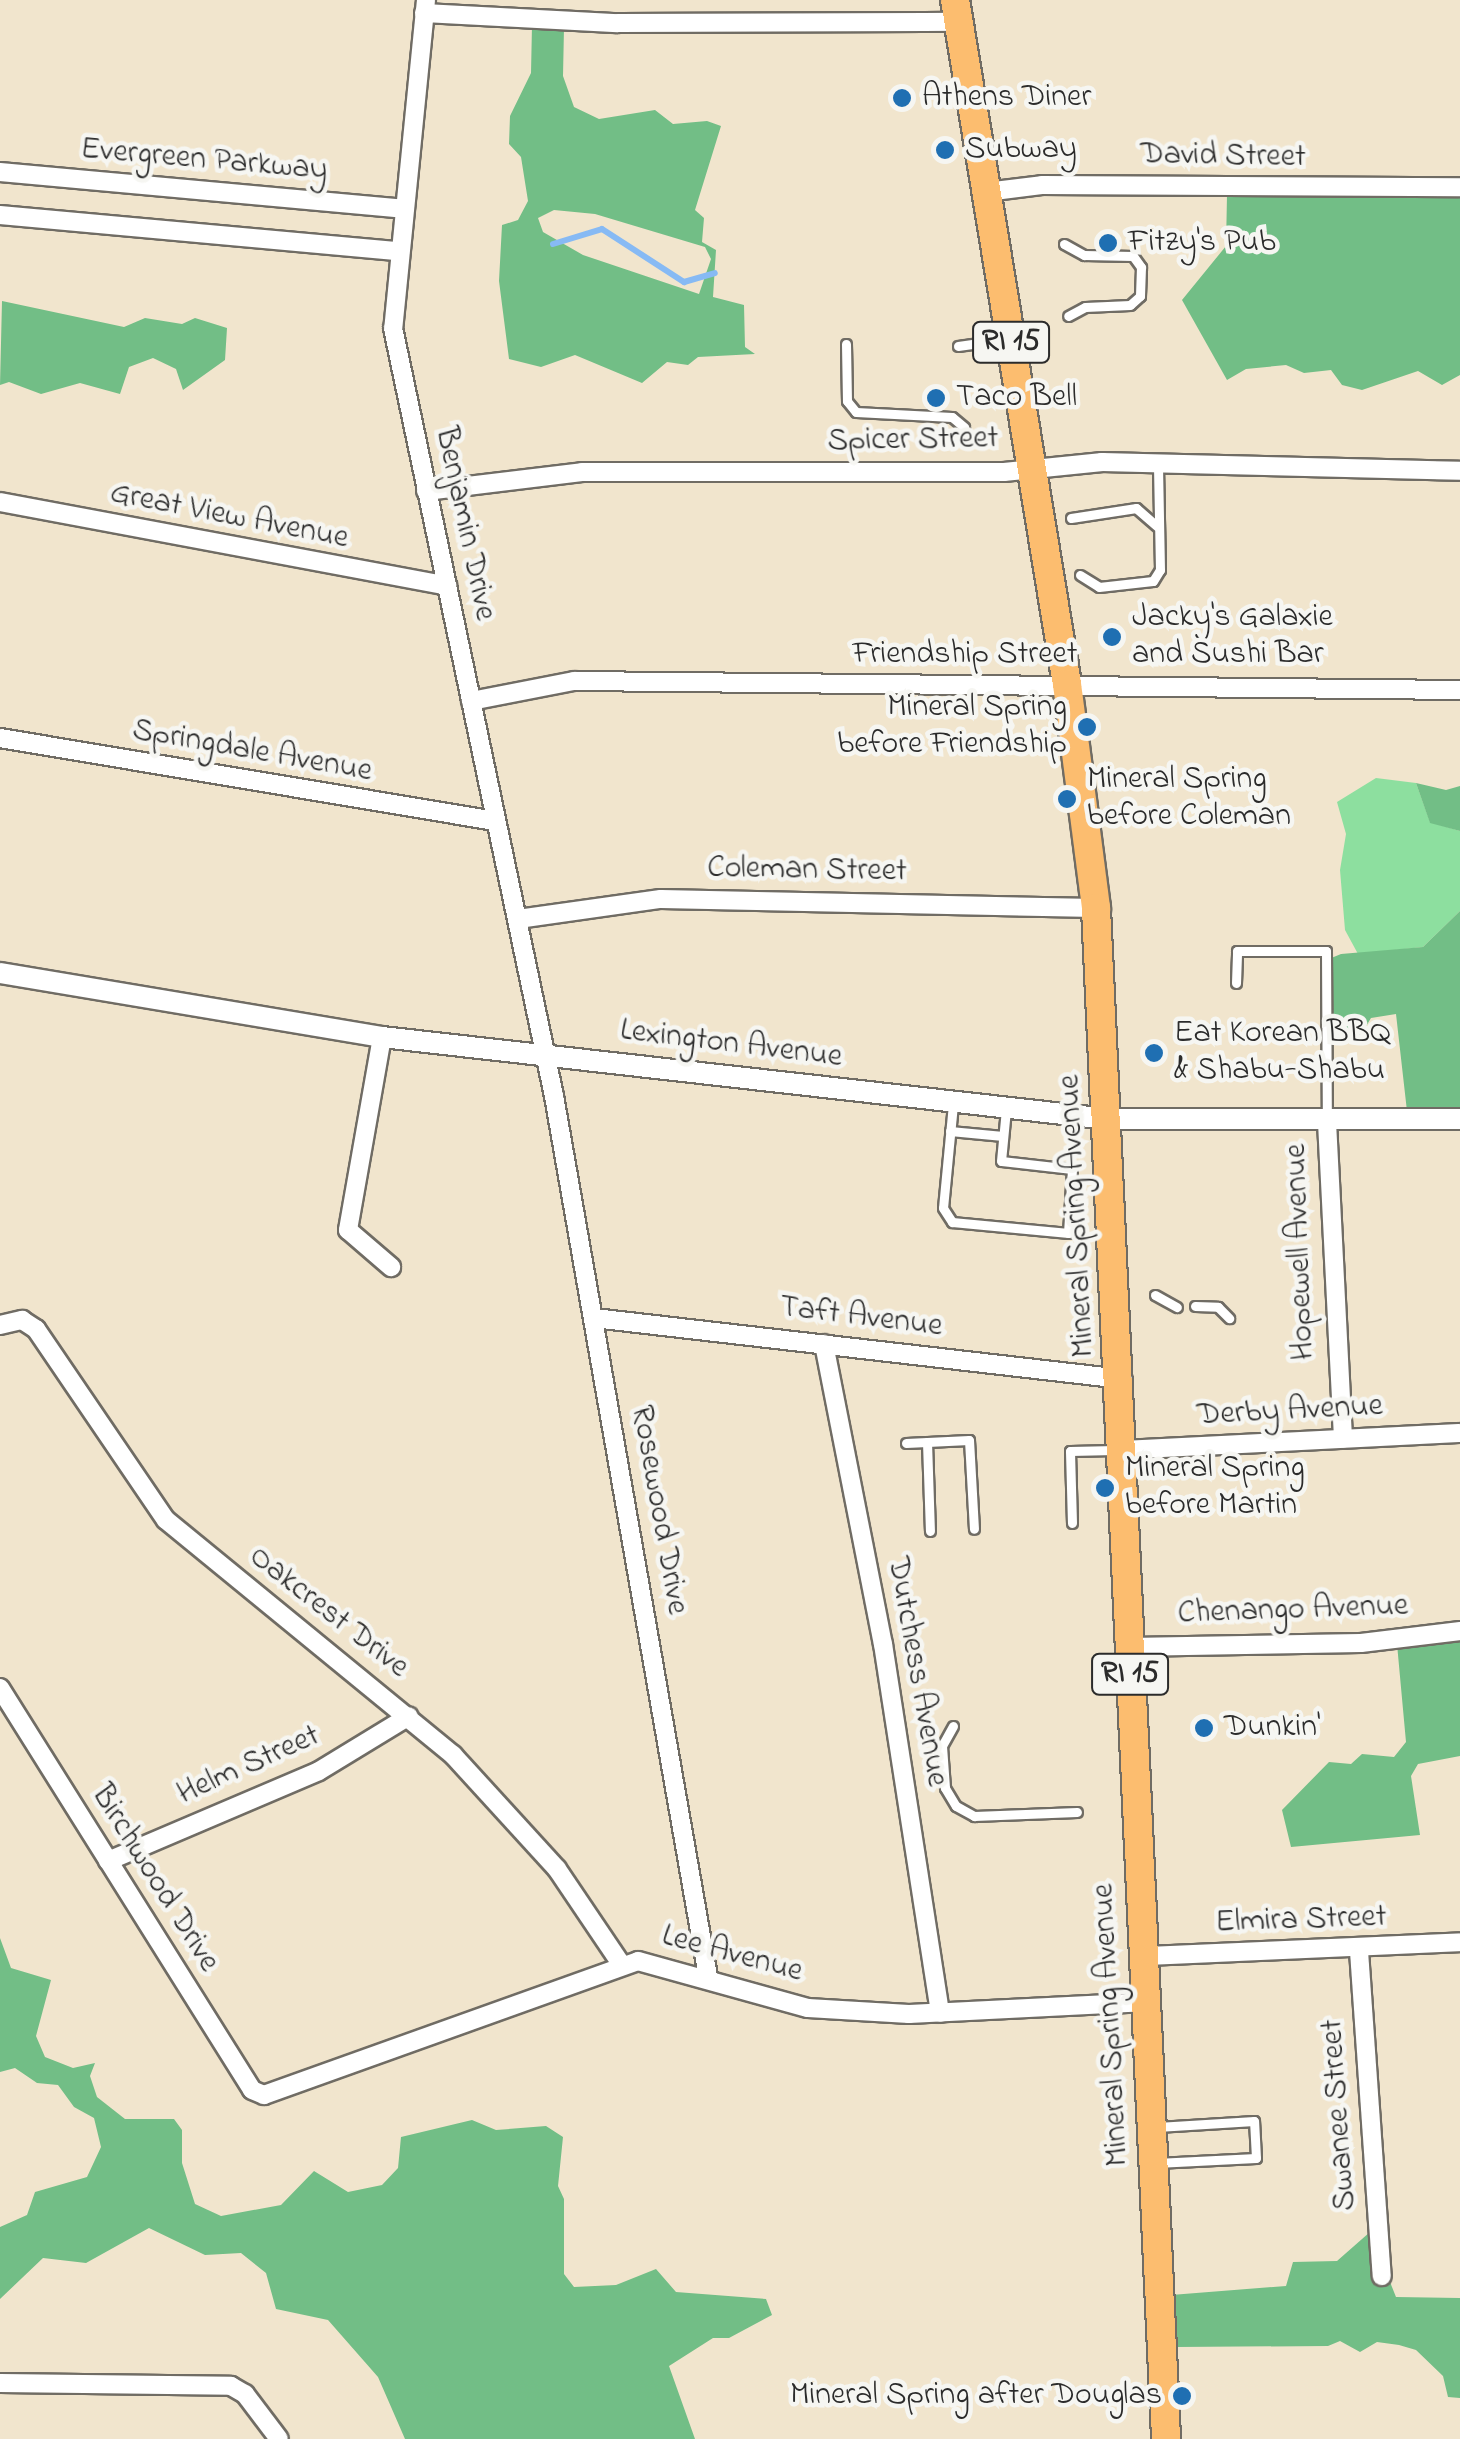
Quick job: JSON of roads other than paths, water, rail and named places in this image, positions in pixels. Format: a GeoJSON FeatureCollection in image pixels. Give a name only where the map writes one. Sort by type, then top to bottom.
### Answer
{"type":"FeatureCollection","features":[{"type":"Feature","properties":{"kind":"main road","name":"Mineral Spring Avenue"},"geometry":{"type":"LineString","coordinates":[[958,11],[1067,684],[1096,908],[1122,1380],[1129,1647],[1166,2439]]}},
{"type":"Feature","properties":{"kind":"street"},"geometry":{"type":"LineString","coordinates":[[425,6],[618,23],[958,11]]}},
{"type":"Feature","properties":{"kind":"street","name":"Benjamin Drive"},"geometry":{"type":"LineString","coordinates":[[425,6],[393,328],[546,1054]]}},
{"type":"Feature","properties":{"kind":"street","name":"Evergreen Parkway"},"geometry":{"type":"LineString","coordinates":[[0,172],[404,209]]}},
{"type":"Feature","properties":{"kind":"street","name":"David Street"},"geometry":{"type":"LineString","coordinates":[[986,192],[1042,185],[1460,187]]}},
{"type":"Feature","properties":{"kind":"street"},"geometry":{"type":"LineString","coordinates":[[0,215],[398,251]]}},
{"type":"Feature","properties":{"kind":"street","name":"Spicer Street"},"geometry":{"type":"LineString","coordinates":[[426,491],[582,472],[1004,472],[1031,466],[1158,464],[1460,471]]}},
{"type":"Feature","properties":{"kind":"street","name":"Great View Avenue"},"geometry":{"type":"LineString","coordinates":[[0,502],[447,586]]}},
{"type":"Feature","properties":{"kind":"street","name":"Friendship Street"},"geometry":{"type":"LineString","coordinates":[[471,701],[574,681],[1460,690]]}},
{"type":"Feature","properties":{"kind":"street","name":"Springdale Avenue"},"geometry":{"type":"LineString","coordinates":[[0,738],[495,821]]}},
{"type":"Feature","properties":{"kind":"street","name":"Coleman Street"},"geometry":{"type":"LineString","coordinates":[[518,919],[661,899],[1096,908]]}},
{"type":"Feature","properties":{"kind":"street","name":"Lexington Avenue"},"geometry":{"type":"LineString","coordinates":[[0,973],[382,1037],[1108,1119],[1460,1119]]}},
{"type":"Feature","properties":{"kind":"street"},"geometry":{"type":"LineString","coordinates":[[382,1037],[348,1230],[391,1267]]}},
{"type":"Feature","properties":{"kind":"street","name":"Rosewood Drive"},"geometry":{"type":"LineString","coordinates":[[546,1054],[708,1977]]}},
{"type":"Feature","properties":{"kind":"street","name":"Hopewell Avenue"},"geometry":{"type":"LineString","coordinates":[[1327,1122],[1343,1439]]}},
{"type":"Feature","properties":{"kind":"street","name":"Taft Avenue"},"geometry":{"type":"LineString","coordinates":[[594,1318],[1122,1380]]}},
{"type":"Feature","properties":{"kind":"street","name":"Oakcrest Drive"},"geometry":{"type":"LineString","coordinates":[[0,1325],[22,1320],[36,1329],[166,1520],[409,1716],[465,1766],[558,1869],[620,1964]]}},
{"type":"Feature","properties":{"kind":"street","name":"Dutchess Avenue"},"geometry":{"type":"LineString","coordinates":[[824,1344],[882,1644],[940,2012]]}},
{"type":"Feature","properties":{"kind":"street","name":"Derby Avenue"},"geometry":{"type":"LineString","coordinates":[[1122,1450],[1460,1433]]}},
{"type":"Feature","properties":{"kind":"street","name":"Chenango Avenue"},"geometry":{"type":"LineString","coordinates":[[1129,1647],[1361,1643],[1460,1630]]}},
{"type":"Feature","properties":{"kind":"street","name":"Birchwood Drive"},"geometry":{"type":"LineString","coordinates":[[0,1688],[252,2090],[264,2094]]}},
{"type":"Feature","properties":{"kind":"street","name":"Helm Street"},"geometry":{"type":"LineString","coordinates":[[108,1861],[319,1772],[409,1716]]}},
{"type":"Feature","properties":{"kind":"street","name":"Elmira Street"},"geometry":{"type":"LineString","coordinates":[[1144,1956],[1359,1951],[1460,1942]]}},
{"type":"Feature","properties":{"kind":"street","name":"Swanee Street"},"geometry":{"type":"LineString","coordinates":[[1359,1951],[1382,2276]]}},
{"type":"Feature","properties":{"kind":"street","name":"Lee Avenue"},"geometry":{"type":"LineString","coordinates":[[264,2094],[620,1964],[648,1962],[708,1977],[777,2003],[940,2012],[1146,2002]]}},
{"type":"Feature","properties":{"kind":"street"},"geometry":{"type":"LineString","coordinates":[[0,2383],[231,2386],[245,2394],[280,2439]]}},
{"type":"Feature","properties":{"kind":"lane"},"geometry":{"type":"LineString","coordinates":[[1064,244],[1084,255],[1133,256],[1141,267],[1140,296],[1130,304],[1085,307],[1068,316]]}},
{"type":"Feature","properties":{"kind":"lane"},"geometry":{"type":"LineString","coordinates":[[958,346],[1011,338]]}},
{"type":"Feature","properties":{"kind":"lane"},"geometry":{"type":"LineString","coordinates":[[846,344],[847,400],[856,412],[952,418],[964,427]]}},
{"type":"Feature","properties":{"kind":"lane"},"geometry":{"type":"LineString","coordinates":[[1080,574],[1099,587],[1153,582],[1160,570],[1158,464]]}},
{"type":"Feature","properties":{"kind":"lane"},"geometry":{"type":"LineString","coordinates":[[1071,518],[1136,508],[1158,528]]}},
{"type":"Feature","properties":{"kind":"lane"},"geometry":{"type":"LineString","coordinates":[[1236,983],[1237,952],[1326,952],[1327,1122]]}},
{"type":"Feature","properties":{"kind":"lane"},"geometry":{"type":"LineString","coordinates":[[953,1101],[942,1208],[952,1222],[1068,1233],[1072,1170],[1000,1161],[1006,1107]]}},
{"type":"Feature","properties":{"kind":"lane"},"geometry":{"type":"LineString","coordinates":[[950,1131],[1003,1136]]}},
{"type":"Feature","properties":{"kind":"lane"},"geometry":{"type":"LineString","coordinates":[[1155,1295],[1177,1307]]}},
{"type":"Feature","properties":{"kind":"lane"},"geometry":{"type":"LineString","coordinates":[[1196,1306],[1218,1307],[1229,1318]]}},
{"type":"Feature","properties":{"kind":"lane"},"geometry":{"type":"LineString","coordinates":[[906,1443],[969,1440],[974,1529]]}},
{"type":"Feature","properties":{"kind":"lane"},"geometry":{"type":"LineString","coordinates":[[926,1442],[930,1531]]}},
{"type":"Feature","properties":{"kind":"lane"},"geometry":{"type":"LineString","coordinates":[[1072,1523],[1070,1451],[1122,1450]]}},
{"type":"Feature","properties":{"kind":"lane"},"geometry":{"type":"LineString","coordinates":[[952,1726],[942,1746],[945,1788],[956,1806],[974,1816],[1077,1812]]}},
{"type":"Feature","properties":{"kind":"lane"},"geometry":{"type":"LineString","coordinates":[[1152,2127],[1254,2121],[1256,2158],[1153,2164]]}},
{"type":"Feature","properties":{"kind":"waterway"},"geometry":{"type":"LineString","coordinates":[[553,244],[602,229],[684,282],[715,273]]}},
{"type":"Feature","properties":{"kind":"place","name":"Athens Diner"},"geometry":{"type":"Point","coordinates":[902,98]}},
{"type":"Feature","properties":{"kind":"place","name":"Subway"},"geometry":{"type":"Point","coordinates":[945,150]}},
{"type":"Feature","properties":{"kind":"place","name":"Fitzy's Pub"},"geometry":{"type":"Point","coordinates":[1108,243]}},
{"type":"Feature","properties":{"kind":"place","name":"Taco Bell"},"geometry":{"type":"Point","coordinates":[936,398]}},
{"type":"Feature","properties":{"kind":"place","name":"Jacky's Galaxie and Sushi Bar"},"geometry":{"type":"Point","coordinates":[1112,637]}},
{"type":"Feature","properties":{"kind":"place","name":"Mineral Spring before Friendship"},"geometry":{"type":"Point","coordinates":[1087,727]}},
{"type":"Feature","properties":{"kind":"place","name":"Mineral Spring before Coleman"},"geometry":{"type":"Point","coordinates":[1067,799]}},
{"type":"Feature","properties":{"kind":"place","name":"Eat Korean BBQ & Shabu-Shabu"},"geometry":{"type":"Point","coordinates":[1154,1053]}},
{"type":"Feature","properties":{"kind":"place","name":"Mineral Spring before Martin"},"geometry":{"type":"Point","coordinates":[1105,1488]}},
{"type":"Feature","properties":{"kind":"place","name":"Dunkin'"},"geometry":{"type":"Point","coordinates":[1204,1728]}},
{"type":"Feature","properties":{"kind":"place","name":"Mineral Spring after Douglas"},"geometry":{"type":"Point","coordinates":[1182,2396]}}]}
